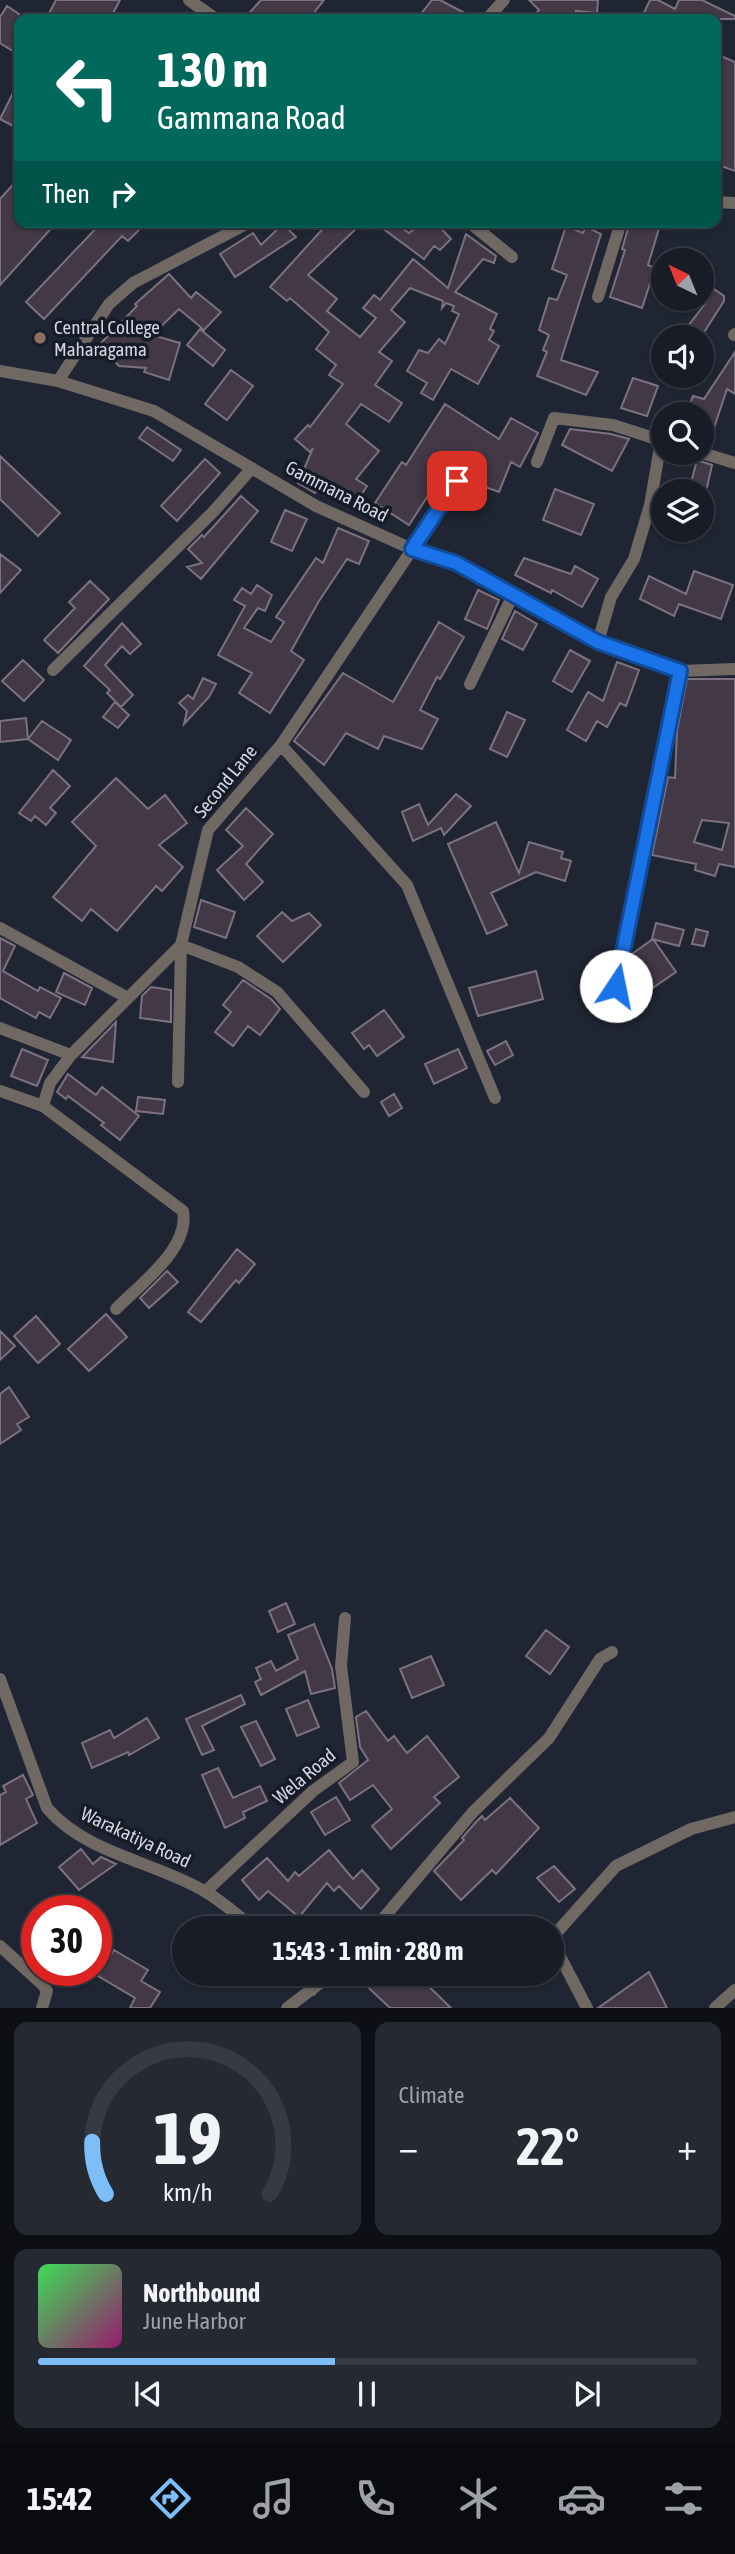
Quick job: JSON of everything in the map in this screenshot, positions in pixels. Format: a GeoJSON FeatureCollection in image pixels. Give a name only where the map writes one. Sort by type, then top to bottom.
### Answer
{"type":"FeatureCollection","features":[{"type":"Feature","properties":{"kind":"street"},"geometry":{"type":"LineString","coordinates":[[189,0],[209,14]]}},
{"type":"Feature","properties":{"kind":"street"},"geometry":{"type":"LineString","coordinates":[[491,14],[504,0]]}},
{"type":"Feature","properties":{"kind":"street"},"geometry":{"type":"LineString","coordinates":[[58,381],[109,304],[133,283],[238,228]]}},
{"type":"Feature","properties":{"kind":"street"},"geometry":{"type":"LineString","coordinates":[[477,228],[513,257]]}},
{"type":"Feature","properties":{"kind":"street"},"geometry":{"type":"LineString","coordinates":[[598,297],[619,228]]}},
{"type":"Feature","properties":{"kind":"street","name":"Gammana Road"},"geometry":{"type":"LineString","coordinates":[[0,371],[58,381],[153,411],[316,506],[412,549],[456,563],[598,642],[680,671],[735,669]]}},
{"type":"Feature","properties":{"kind":"street"},"geometry":{"type":"LineString","coordinates":[[537,462],[555,418],[613,425],[651,437]]}},
{"type":"Feature","properties":{"kind":"street"},"geometry":{"type":"LineString","coordinates":[[714,457],[735,463]]}},
{"type":"Feature","properties":{"kind":"street"},"geometry":{"type":"LineString","coordinates":[[598,642],[611,597],[634,559],[650,505],[658,465]]}},
{"type":"Feature","properties":{"kind":"street"},"geometry":{"type":"LineString","coordinates":[[53,670],[213,512],[252,468]]}},
{"type":"Feature","properties":{"kind":"street","name":"Second Lane"},"geometry":{"type":"LineString","coordinates":[[178,1082],[181,945],[208,830],[281,745],[457,481]]}},
{"type":"Feature","properties":{"kind":"street"},"geometry":{"type":"LineString","coordinates":[[470,684],[513,595]]}},
{"type":"Feature","properties":{"kind":"street"},"geometry":{"type":"LineString","coordinates":[[616,986],[680,671]]}},
{"type":"Feature","properties":{"kind":"street"},"geometry":{"type":"LineString","coordinates":[[281,745],[407,885],[495,1098]]}},
{"type":"Feature","properties":{"kind":"street"},"geometry":{"type":"LineString","coordinates":[[0,928],[126,997]]}},
{"type":"Feature","properties":{"kind":"street"},"geometry":{"type":"LineString","coordinates":[[43,1106],[50,1083],[71,1055],[126,997],[181,945],[238,967],[270,986],[365,1092]]}},
{"type":"Feature","properties":{"kind":"street"},"geometry":{"type":"LineString","coordinates":[[0,1028],[71,1055]]}},
{"type":"Feature","properties":{"kind":"street"},"geometry":{"type":"LineString","coordinates":[[0,1091],[43,1106],[183,1211],[186,1224],[169,1255],[116,1309]]}},
{"type":"Feature","properties":{"kind":"street","name":"Wela Road"},"geometry":{"type":"LineString","coordinates":[[206,1891],[313,1791],[353,1762],[341,1666],[345,1618]]}},
{"type":"Feature","properties":{"kind":"street"},"geometry":{"type":"LineString","coordinates":[[385,1916],[473,1812],[549,1738],[600,1659],[612,1652]]}},
{"type":"Feature","properties":{"kind":"street","name":"Warakatiya Road"},"geometry":{"type":"LineString","coordinates":[[0,1679],[47,1808],[58,1821],[102,1846],[206,1891],[238,1916]]}},
{"type":"Feature","properties":{"kind":"street"},"geometry":{"type":"LineString","coordinates":[[586,2008],[552,1941],[558,1931],[616,1866],[691,1829],[735,1817]]}},
{"type":"Feature","properties":{"kind":"street"},"geometry":{"type":"LineString","coordinates":[[0,1946],[43,1985],[47,1991],[42,2008]]}},
{"type":"Feature","properties":{"kind":"street"},"geometry":{"type":"LineString","coordinates":[[309,1986],[312,1990]]}},
{"type":"Feature","properties":{"kind":"street"},"geometry":{"type":"LineString","coordinates":[[287,2008],[317,1986]]}},
{"type":"Feature","properties":{"kind":"street"},"geometry":{"type":"LineString","coordinates":[[715,2008],[735,1990]]}},
{"type":"Feature","properties":{"kind":"building"},"geometry":{"type":"Polygon","coordinates":[[[56,0],[120,0],[113,14],[49,14],[56,0]]]}},
{"type":"Feature","properties":{"kind":"building"},"geometry":{"type":"Polygon","coordinates":[[[261,0],[324,0],[313,14],[248,14],[261,0]]]}},
{"type":"Feature","properties":{"kind":"building"},"geometry":{"type":"Polygon","coordinates":[[[432,0],[440,0],[467,14],[421,14],[432,0]]]}},
{"type":"Feature","properties":{"kind":"building"},"geometry":{"type":"Polygon","coordinates":[[[529,0],[598,0],[597,13],[576,11],[577,14],[535,14],[539,10],[529,0]]]}},
{"type":"Feature","properties":{"kind":"building"},"geometry":{"type":"Polygon","coordinates":[[[650,0],[658,0],[675,9],[679,0],[702,0],[735,16],[735,19],[721,19],[721,14],[643,14],[650,0]]]}},
{"type":"Feature","properties":{"kind":"building"},"geometry":{"type":"Polygon","coordinates":[[[7,6],[19,14],[14,14],[14,52],[0,43],[0,17],[7,6]]]}},
{"type":"Feature","properties":{"kind":"building"},"geometry":{"type":"Polygon","coordinates":[[[721,56],[735,62],[735,171],[721,166],[721,56]]]}},
{"type":"Feature","properties":{"kind":"building"},"geometry":{"type":"Polygon","coordinates":[[[14,91],[14,126],[0,119],[14,91]]]}},
{"type":"Feature","properties":{"kind":"building"},"geometry":{"type":"Polygon","coordinates":[[[14,184],[14,228],[52,228],[0,285],[0,199],[14,184]]]}},
{"type":"Feature","properties":{"kind":"building"},"geometry":{"type":"Polygon","coordinates":[[[96,228],[141,228],[128,241],[122,236],[44,319],[26,302],[96,228]]]}},
{"type":"Feature","properties":{"kind":"building"},"geometry":{"type":"Polygon","coordinates":[[[279,228],[287,228],[296,237],[235,277],[220,254],[253,233],[261,245],[279,228]]]}},
{"type":"Feature","properties":{"kind":"building"},"geometry":{"type":"Polygon","coordinates":[[[324,228],[357,228],[308,275],[337,299],[327,311],[360,337],[376,318],[363,308],[374,295],[380,300],[413,259],[448,288],[466,234],[496,256],[494,263],[483,259],[455,292],[497,314],[490,329],[494,331],[489,340],[499,346],[478,384],[451,369],[433,400],[421,393],[427,383],[407,371],[419,350],[428,353],[439,339],[445,344],[459,314],[452,311],[454,306],[446,303],[442,308],[443,301],[410,288],[391,310],[405,322],[379,352],[392,361],[375,385],[402,403],[389,422],[361,404],[346,424],[379,451],[356,479],[367,486],[354,506],[321,484],[315,493],[298,483],[313,448],[310,452],[295,439],[308,425],[310,427],[343,384],[329,375],[336,365],[316,349],[329,332],[290,298],[287,301],[270,287],[324,228]]]}},
{"type":"Feature","properties":{"kind":"building"},"geometry":{"type":"Polygon","coordinates":[[[382,228],[402,228],[409,233],[415,228],[441,228],[451,239],[440,250],[434,246],[424,259],[382,228]]]}},
{"type":"Feature","properties":{"kind":"building"},"geometry":{"type":"Polygon","coordinates":[[[565,228],[583,233],[588,228],[601,234],[561,360],[598,372],[586,395],[537,376],[547,352],[543,350],[549,335],[539,330],[549,298],[557,300],[567,275],[552,269],[565,228]]]}},
{"type":"Feature","properties":{"kind":"building"},"geometry":{"type":"Polygon","coordinates":[[[628,228],[659,228],[651,248],[648,265],[651,266],[651,280],[642,308],[610,297],[625,250],[622,249],[628,228]]]}},
{"type":"Feature","properties":{"kind":"building"},"geometry":{"type":"Polygon","coordinates":[[[169,274],[191,298],[196,292],[221,312],[204,330],[179,309],[152,335],[180,343],[169,380],[144,372],[146,368],[119,366],[99,345],[137,306],[135,304],[169,274]]]}},
{"type":"Feature","properties":{"kind":"building"},"geometry":{"type":"Polygon","coordinates":[[[714,289],[724,296],[724,301],[709,325],[689,325],[699,312],[714,312],[714,289]]]}},
{"type":"Feature","properties":{"kind":"building"},"geometry":{"type":"Polygon","coordinates":[[[200,329],[225,350],[213,366],[187,345],[200,329]]]}},
{"type":"Feature","properties":{"kind":"building"},"geometry":{"type":"Polygon","coordinates":[[[735,352],[735,394],[727,389],[714,428],[714,402],[691,402],[693,396],[704,399],[714,388],[735,352]]]}},
{"type":"Feature","properties":{"kind":"building"},"geometry":{"type":"Polygon","coordinates":[[[231,370],[253,386],[227,420],[205,404],[231,370]]]}},
{"type":"Feature","properties":{"kind":"building"},"geometry":{"type":"Polygon","coordinates":[[[633,378],[651,384],[651,388],[657,388],[647,416],[621,408],[633,378]]]}},
{"type":"Feature","properties":{"kind":"building"},"geometry":{"type":"Polygon","coordinates":[[[445,404],[499,439],[511,418],[538,433],[520,467],[511,462],[499,492],[466,480],[462,473],[444,471],[409,525],[375,503],[402,462],[406,465],[445,404]]]}},
{"type":"Feature","properties":{"kind":"building"},"geometry":{"type":"Polygon","coordinates":[[[147,427],[181,450],[173,461],[139,438],[147,427]]]}},
{"type":"Feature","properties":{"kind":"building"},"geometry":{"type":"Polygon","coordinates":[[[570,429],[629,439],[612,471],[562,445],[570,429]]]}},
{"type":"Feature","properties":{"kind":"building"},"geometry":{"type":"Polygon","coordinates":[[[0,456],[60,513],[38,536],[0,499],[0,456]]]}},
{"type":"Feature","properties":{"kind":"building"},"geometry":{"type":"Polygon","coordinates":[[[205,459],[220,473],[177,521],[161,506],[205,459]]]}},
{"type":"Feature","properties":{"kind":"building"},"geometry":{"type":"Polygon","coordinates":[[[696,465],[712,465],[709,479],[692,479],[696,465]]]}},
{"type":"Feature","properties":{"kind":"building"},"geometry":{"type":"Polygon","coordinates":[[[555,489],[594,504],[581,535],[543,520],[555,489]]]}},
{"type":"Feature","properties":{"kind":"building"},"geometry":{"type":"Polygon","coordinates":[[[241,496],[258,511],[201,579],[187,567],[202,563],[188,549],[202,535],[204,537],[241,496]]]}},
{"type":"Feature","properties":{"kind":"building"},"geometry":{"type":"Polygon","coordinates":[[[285,510],[307,519],[292,551],[271,542],[285,510]]]}},
{"type":"Feature","properties":{"kind":"building"},"geometry":{"type":"Polygon","coordinates":[[[338,528],[369,541],[359,564],[347,559],[319,601],[291,651],[304,660],[270,713],[239,693],[252,673],[218,655],[245,606],[234,600],[242,588],[251,594],[257,585],[272,595],[265,611],[258,608],[244,628],[271,642],[284,622],[276,617],[316,558],[323,563],[338,528]]]}},
{"type":"Feature","properties":{"kind":"building"},"geometry":{"type":"Polygon","coordinates":[[[0,554],[21,570],[0,593],[0,554]]]}},
{"type":"Feature","properties":{"kind":"building"},"geometry":{"type":"Polygon","coordinates":[[[524,558],[571,574],[575,566],[598,579],[582,607],[552,590],[551,593],[515,575],[524,558]]]}},
{"type":"Feature","properties":{"kind":"building"},"geometry":{"type":"Polygon","coordinates":[[[694,571],[733,585],[721,619],[679,604],[674,616],[640,599],[649,576],[686,594],[694,571]]]}},
{"type":"Feature","properties":{"kind":"building"},"geometry":{"type":"Polygon","coordinates":[[[90,581],[109,599],[58,653],[44,640],[75,608],[69,602],[90,581]]]}},
{"type":"Feature","properties":{"kind":"building"},"geometry":{"type":"Polygon","coordinates":[[[478,590],[499,600],[487,629],[465,619],[478,590]]]}},
{"type":"Feature","properties":{"kind":"building"},"geometry":{"type":"Polygon","coordinates":[[[515,611],[537,624],[523,650],[502,639],[515,611]]]}},
{"type":"Feature","properties":{"kind":"building"},"geometry":{"type":"Polygon","coordinates":[[[439,622],[464,637],[440,679],[437,677],[420,710],[438,719],[422,749],[384,736],[378,749],[346,733],[324,765],[294,741],[343,673],[393,702],[439,622]]]}},
{"type":"Feature","properties":{"kind":"building"},"geometry":{"type":"Polygon","coordinates":[[[122,623],[141,644],[130,654],[122,646],[105,665],[133,695],[121,707],[107,693],[110,690],[84,666],[122,623]]]}},
{"type":"Feature","properties":{"kind":"building"},"geometry":{"type":"Polygon","coordinates":[[[570,650],[590,661],[572,692],[553,681],[570,650]]]}},
{"type":"Feature","properties":{"kind":"building"},"geometry":{"type":"Polygon","coordinates":[[[23,660],[44,680],[24,701],[2,681],[23,660]]]}},
{"type":"Feature","properties":{"kind":"building"},"geometry":{"type":"Polygon","coordinates":[[[617,662],[639,670],[626,706],[620,703],[607,727],[597,721],[586,741],[567,730],[588,692],[603,701],[617,662]]]}},
{"type":"Feature","properties":{"kind":"building"},"geometry":{"type":"Polygon","coordinates":[[[203,678],[216,684],[209,697],[184,724],[187,711],[179,703],[188,695],[193,699],[203,678]]]}},
{"type":"Feature","properties":{"kind":"building"},"geometry":{"type":"Polygon","coordinates":[[[687,679],[735,679],[735,867],[719,864],[715,876],[695,870],[696,864],[652,855],[668,777],[675,778],[677,731],[687,679]],[[702,820],[694,842],[722,850],[729,823],[702,820]]]}},
{"type":"Feature","properties":{"kind":"building"},"geometry":{"type":"Polygon","coordinates":[[[115,702],[129,715],[118,728],[103,717],[115,702]]]}},
{"type":"Feature","properties":{"kind":"building"},"geometry":{"type":"Polygon","coordinates":[[[507,712],[525,720],[507,757],[490,749],[507,712]]]}},
{"type":"Feature","properties":{"kind":"building"},"geometry":{"type":"Polygon","coordinates":[[[26,718],[28,739],[0,742],[0,721],[26,718]]]}},
{"type":"Feature","properties":{"kind":"building"},"geometry":{"type":"Polygon","coordinates":[[[42,721],[71,740],[58,760],[28,739],[42,721]]]}},
{"type":"Feature","properties":{"kind":"building"},"geometry":{"type":"Polygon","coordinates":[[[53,770],[70,786],[50,808],[56,813],[46,825],[35,816],[31,821],[19,813],[53,770]]]}},
{"type":"Feature","properties":{"kind":"building"},"geometry":{"type":"Polygon","coordinates":[[[116,778],[148,809],[165,795],[187,823],[159,845],[183,867],[162,891],[156,886],[117,931],[91,909],[82,921],[53,897],[96,846],[72,822],[116,778]]]}},
{"type":"Feature","properties":{"kind":"building"},"geometry":{"type":"Polygon","coordinates":[[[456,794],[471,806],[444,835],[441,828],[413,841],[402,812],[419,804],[428,825],[456,794]]]}},
{"type":"Feature","properties":{"kind":"building"},"geometry":{"type":"Polygon","coordinates":[[[246,808],[273,834],[246,864],[263,882],[244,900],[217,870],[243,846],[226,830],[246,808]]]}},
{"type":"Feature","properties":{"kind":"building"},"geometry":{"type":"Polygon","coordinates":[[[496,822],[519,873],[529,842],[563,852],[561,858],[571,861],[565,881],[536,872],[491,893],[507,925],[487,934],[448,844],[496,822]]]}},
{"type":"Feature","properties":{"kind":"building"},"geometry":{"type":"Polygon","coordinates":[[[201,900],[235,912],[226,938],[194,927],[201,900]]]}},
{"type":"Feature","properties":{"kind":"building"},"geometry":{"type":"Polygon","coordinates":[[[282,912],[292,921],[309,913],[321,925],[283,962],[257,936],[282,912]]]}},
{"type":"Feature","properties":{"kind":"building"},"geometry":{"type":"Polygon","coordinates":[[[656,923],[684,930],[679,946],[652,939],[656,923]]]}},
{"type":"Feature","properties":{"kind":"building"},"geometry":{"type":"Polygon","coordinates":[[[696,929],[708,932],[704,946],[692,944],[696,929]]]}},
{"type":"Feature","properties":{"kind":"building"},"geometry":{"type":"Polygon","coordinates":[[[0,938],[15,946],[3,971],[38,991],[40,987],[61,998],[50,1018],[39,1012],[36,1018],[0,998],[0,938]]]}},
{"type":"Feature","properties":{"kind":"building"},"geometry":{"type":"Polygon","coordinates":[[[653,939],[676,972],[651,989],[643,977],[638,980],[629,966],[632,954],[653,939]]]}},
{"type":"Feature","properties":{"kind":"building"},"geometry":{"type":"Polygon","coordinates":[[[536,971],[543,999],[478,1016],[469,988],[536,971]]]}},
{"type":"Feature","properties":{"kind":"building"},"geometry":{"type":"Polygon","coordinates":[[[64,973],[92,988],[85,1005],[56,992],[64,973]]]}},
{"type":"Feature","properties":{"kind":"building"},"geometry":{"type":"Polygon","coordinates":[[[243,980],[271,999],[280,1009],[260,1035],[248,1026],[233,1046],[215,1032],[231,1012],[223,1005],[243,980]]]}},
{"type":"Feature","properties":{"kind":"building"},"geometry":{"type":"Polygon","coordinates":[[[151,987],[171,990],[171,1022],[140,1018],[142,996],[151,987]]]}},
{"type":"Feature","properties":{"kind":"building"},"geometry":{"type":"Polygon","coordinates":[[[384,1010],[404,1037],[377,1056],[369,1045],[364,1049],[352,1033],[384,1010]]]}},
{"type":"Feature","properties":{"kind":"building"},"geometry":{"type":"Polygon","coordinates":[[[116,1022],[113,1062],[82,1057],[116,1022]]]}},
{"type":"Feature","properties":{"kind":"building"},"geometry":{"type":"Polygon","coordinates":[[[506,1041],[513,1055],[495,1065],[487,1051],[506,1041]]]}},
{"type":"Feature","properties":{"kind":"building"},"geometry":{"type":"Polygon","coordinates":[[[22,1049],[48,1060],[37,1086],[11,1076],[22,1049]]]}},
{"type":"Feature","properties":{"kind":"building"},"geometry":{"type":"Polygon","coordinates":[[[458,1049],[467,1068],[434,1084],[425,1064],[458,1049]]]}},
{"type":"Feature","properties":{"kind":"building"},"geometry":{"type":"Polygon","coordinates":[[[68,1074],[96,1095],[102,1087],[139,1116],[120,1140],[101,1125],[104,1123],[68,1096],[66,1099],[57,1092],[68,1074]]]}},
{"type":"Feature","properties":{"kind":"building"},"geometry":{"type":"Polygon","coordinates":[[[394,1094],[402,1108],[389,1116],[381,1102],[394,1094]]]}},
{"type":"Feature","properties":{"kind":"building"},"geometry":{"type":"Polygon","coordinates":[[[138,1097],[165,1100],[163,1114],[136,1111],[138,1097]]]}},
{"type":"Feature","properties":{"kind":"building"},"geometry":{"type":"Polygon","coordinates":[[[237,1249],[255,1264],[239,1283],[236,1280],[201,1322],[188,1312],[237,1249]]]}},
{"type":"Feature","properties":{"kind":"building"},"geometry":{"type":"Polygon","coordinates":[[[167,1271],[178,1282],[149,1308],[140,1298],[167,1271]]]}},
{"type":"Feature","properties":{"kind":"building"},"geometry":{"type":"Polygon","coordinates":[[[106,1314],[127,1337],[89,1371],[68,1349],[106,1314]]]}},
{"type":"Feature","properties":{"kind":"building"},"geometry":{"type":"Polygon","coordinates":[[[36,1316],[60,1344],[38,1363],[14,1336],[36,1316]]]}},
{"type":"Feature","properties":{"kind":"building"},"geometry":{"type":"Polygon","coordinates":[[[0,1331],[15,1346],[0,1360],[0,1331]]]}},
{"type":"Feature","properties":{"kind":"building"},"geometry":{"type":"Polygon","coordinates":[[[9,1387],[29,1417],[17,1424],[21,1430],[0,1444],[0,1394],[9,1387]]]}},
{"type":"Feature","properties":{"kind":"building"},"geometry":{"type":"Polygon","coordinates":[[[286,1603],[295,1624],[278,1632],[269,1611],[286,1603]]]}},
{"type":"Feature","properties":{"kind":"building"},"geometry":{"type":"Polygon","coordinates":[[[314,1624],[332,1669],[335,1688],[311,1694],[305,1671],[261,1695],[255,1682],[261,1679],[256,1668],[271,1661],[276,1671],[298,1659],[288,1635],[314,1624]]]}},
{"type":"Feature","properties":{"kind":"building"},"geometry":{"type":"Polygon","coordinates":[[[546,1630],[569,1647],[550,1674],[526,1656],[546,1630]]]}},
{"type":"Feature","properties":{"kind":"building"},"geometry":{"type":"Polygon","coordinates":[[[431,1656],[444,1685],[412,1698],[400,1669],[431,1656]]]}},
{"type":"Feature","properties":{"kind":"building"},"geometry":{"type":"Polygon","coordinates":[[[241,1695],[245,1704],[202,1726],[214,1750],[202,1755],[186,1719],[241,1695]]]}},
{"type":"Feature","properties":{"kind":"building"},"geometry":{"type":"Polygon","coordinates":[[[308,1700],[319,1727],[297,1736],[286,1709],[308,1700]]]}},
{"type":"Feature","properties":{"kind":"building"},"geometry":{"type":"Polygon","coordinates":[[[366,1711],[388,1741],[394,1736],[407,1753],[427,1736],[459,1777],[434,1797],[440,1803],[391,1849],[372,1826],[392,1809],[373,1785],[350,1800],[339,1783],[368,1760],[360,1747],[356,1717],[366,1711]]]}},
{"type":"Feature","properties":{"kind":"building"},"geometry":{"type":"Polygon","coordinates":[[[147,1718],[159,1738],[129,1755],[128,1752],[92,1768],[82,1743],[110,1730],[114,1738],[147,1718]]]}},
{"type":"Feature","properties":{"kind":"building"},"geometry":{"type":"Polygon","coordinates":[[[256,1721],[275,1759],[261,1766],[241,1727],[256,1721]]]}},
{"type":"Feature","properties":{"kind":"building"},"geometry":{"type":"Polygon","coordinates":[[[218,1768],[233,1798],[260,1786],[267,1801],[243,1812],[245,1818],[225,1828],[202,1775],[218,1768]]]}},
{"type":"Feature","properties":{"kind":"building"},"geometry":{"type":"Polygon","coordinates":[[[23,1775],[33,1795],[26,1799],[37,1823],[0,1845],[0,1795],[6,1792],[3,1786],[23,1775]]]}},
{"type":"Feature","properties":{"kind":"building"},"geometry":{"type":"Polygon","coordinates":[[[336,1797],[350,1820],[325,1835],[311,1812],[336,1797]]]}},
{"type":"Feature","properties":{"kind":"building"},"geometry":{"type":"Polygon","coordinates":[[[510,1798],[539,1828],[496,1874],[492,1870],[461,1900],[434,1871],[464,1840],[462,1838],[482,1816],[485,1820],[510,1798]]]}},
{"type":"Feature","properties":{"kind":"building"},"geometry":{"type":"Polygon","coordinates":[[[81,1849],[93,1864],[101,1857],[116,1864],[79,1890],[59,1867],[81,1849]]]}},
{"type":"Feature","properties":{"kind":"building"},"geometry":{"type":"Polygon","coordinates":[[[329,1850],[353,1879],[362,1870],[379,1889],[361,1909],[339,1886],[334,1891],[327,1883],[298,1916],[268,1891],[259,1900],[242,1880],[267,1858],[288,1881],[295,1872],[299,1876],[329,1850]]]}},
{"type":"Feature","properties":{"kind":"building"},"geometry":{"type":"Polygon","coordinates":[[[554,1866],[575,1889],[559,1902],[537,1878],[554,1866]]]}},
{"type":"Feature","properties":{"kind":"building"},"geometry":{"type":"Polygon","coordinates":[[[114,1950],[148,1970],[141,1981],[160,1992],[150,2008],[130,2008],[135,1998],[112,1984],[114,1950]]]}},
{"type":"Feature","properties":{"kind":"building"},"geometry":{"type":"Polygon","coordinates":[[[649,1972],[667,2008],[598,2008],[649,1972]]]}},
{"type":"Feature","properties":{"kind":"building"},"geometry":{"type":"Polygon","coordinates":[[[367,1986],[428,1986],[451,2008],[390,2008],[367,1986]]]}},
{"type":"Feature","properties":{"kind":"place","name":"Central College Maharagama"},"geometry":{"type":"Point","coordinates":[40,338]}},
{"type":"Feature","properties":{"kind":"route"},"geometry":{"type":"LineString","coordinates":[[457,481],[412,549],[456,563],[598,642],[680,671],[616,986]]}}]}
